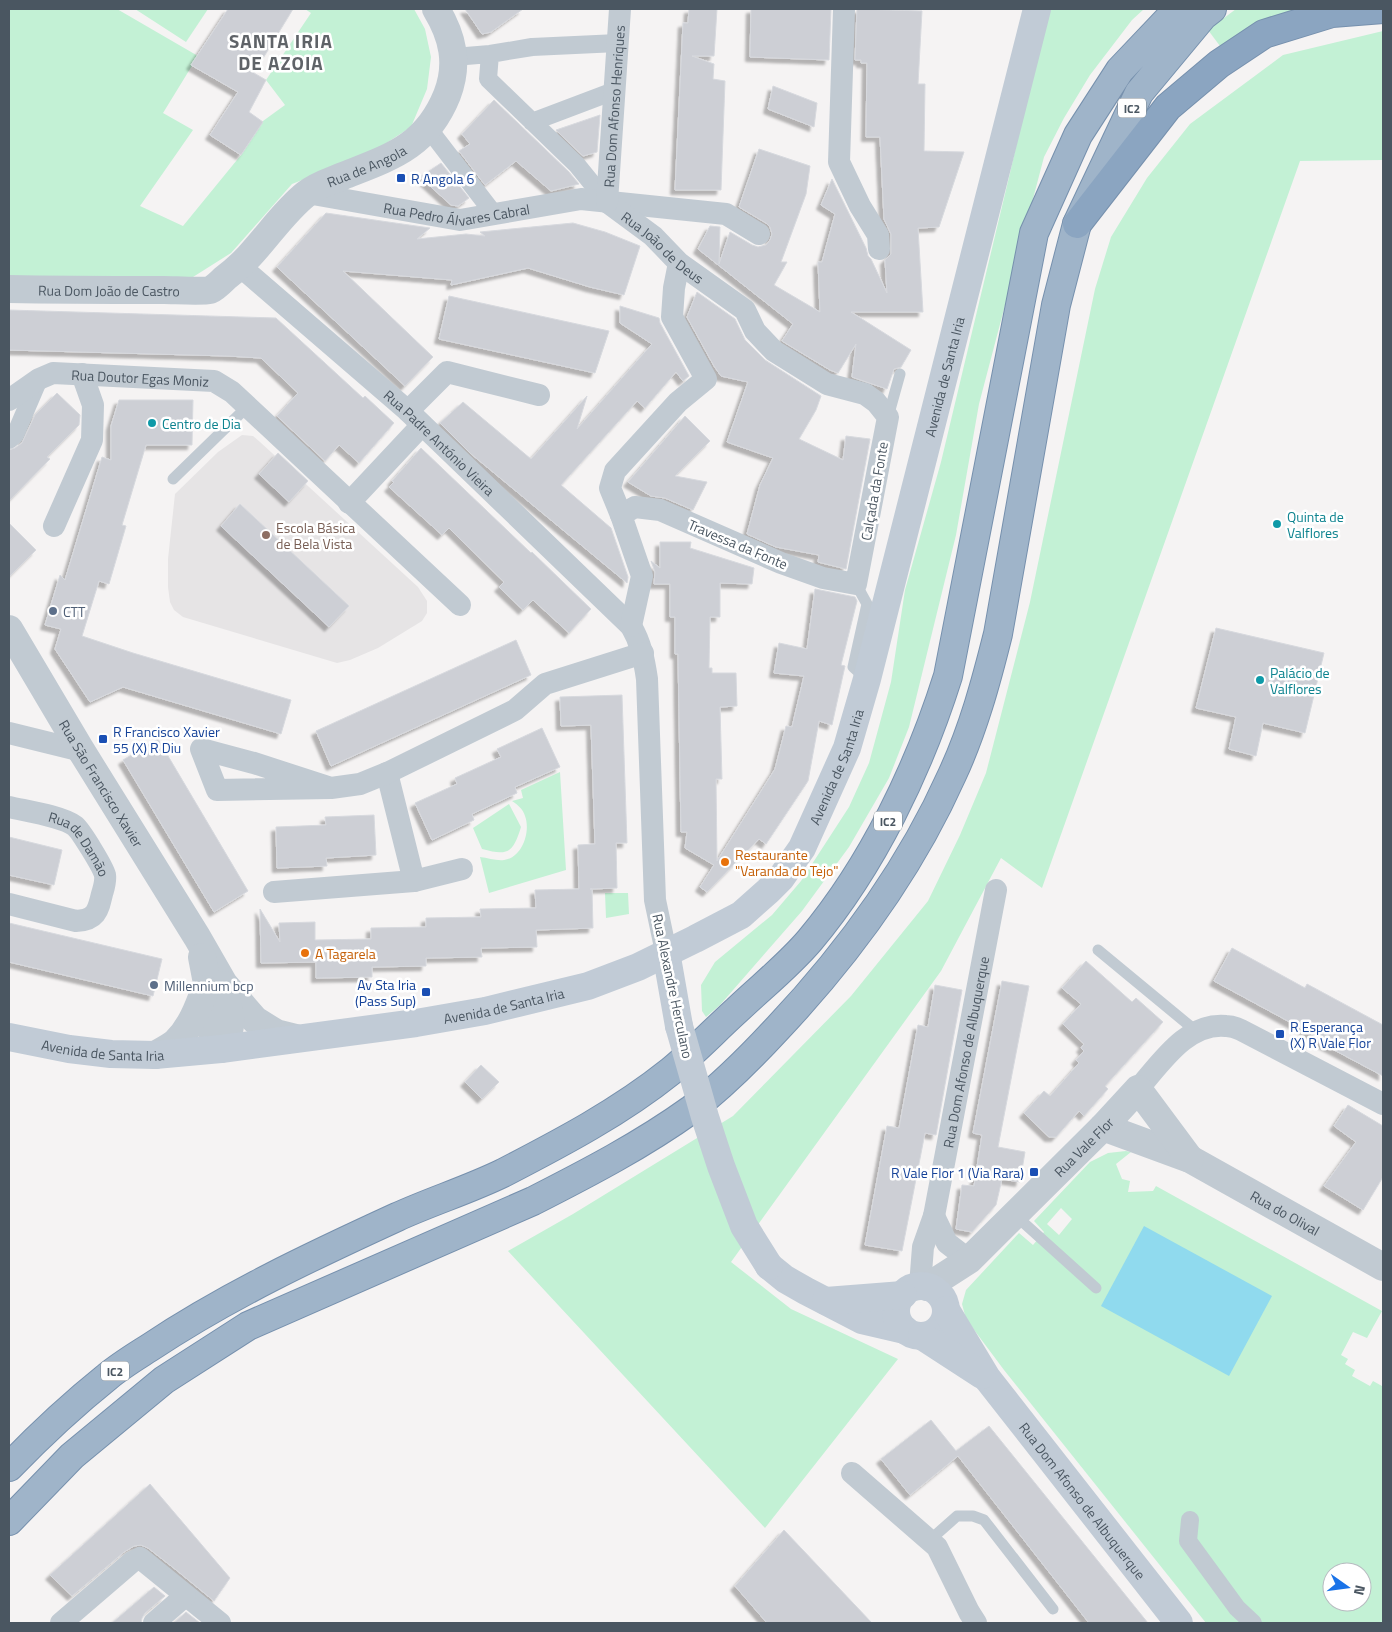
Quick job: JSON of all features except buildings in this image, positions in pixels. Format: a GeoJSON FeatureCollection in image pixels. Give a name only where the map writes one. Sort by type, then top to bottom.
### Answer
{"type":"FeatureCollection","features":[{"type":"Feature","properties":{"kind":"highway","name":"IC2"},"geometry":{"type":"LineString","coordinates":[[9,1467],[46,1429],[109,1375],[190,1321],[281,1272],[323,1252],[400,1216],[498,1175],[619,1109],[663,1077],[698,1048],[742,1004],[789,963],[827,919],[864,862],[889,818],[921,753],[948,676],[1034,233],[1078,135],[1120,70],[1178,9]]}},
{"type":"Feature","properties":{"kind":"highway","name":"IC2"},"geometry":{"type":"LineString","coordinates":[[9,1521],[72,1456],[164,1380],[248,1326],[533,1200],[588,1173],[660,1132],[693,1108],[742,1066],[794,1012],[825,975],[881,899],[935,812],[971,729],[987,682],[998,634],[1056,305],[1077,224],[1139,93],[1203,16],[1212,9]]}},
{"type":"Feature","properties":{"kind":"highway"},"geometry":{"type":"LineString","coordinates":[[1077,224],[1168,107],[1219,64],[1264,34],[1332,13],[1383,9]]}},
{"type":"Feature","properties":{"kind":"main road","name":"Avenida de Santa Iria"},"geometry":{"type":"LineString","coordinates":[[9,1037],[90,1052],[133,1056],[221,1049],[416,1023],[525,1002],[588,986],[607,979],[638,967],[741,915],[768,892],[792,864],[802,848],[847,748],[867,679],[1037,9]]}},
{"type":"Feature","properties":{"kind":"main road","name":"Rua Alexandre Herculano"},"geometry":{"type":"LineString","coordinates":[[666,952],[679,1026],[705,1118],[740,1218],[769,1266],[785,1279],[862,1320],[913,1333]]}},
{"type":"Feature","properties":{"kind":"main road"},"geometry":{"type":"LineString","coordinates":[[826,1301],[928,1296]]}},
{"type":"Feature","properties":{"kind":"main road"},"geometry":{"type":"LineString","coordinates":[[928,1296],[945,1317],[937,1330],[913,1333],[900,1323],[897,1308],[899,1301],[928,1296]]}},
{"type":"Feature","properties":{"kind":"main road","name":"Rua Dom Afonso de Albuquerque"},"geometry":{"type":"LineString","coordinates":[[928,1296],[987,1378],[1180,1623]]}},
{"type":"Feature","properties":{"kind":"main road","name":"Rua Dom Afonso de Albuquerque"},"geometry":{"type":"LineString","coordinates":[[913,1333],[987,1378]]}},
{"type":"Feature","properties":{"kind":"street","name":"Rua de Angola"},"geometry":{"type":"LineString","coordinates":[[209,290],[241,267],[296,203],[307,193],[404,149],[418,139],[428,128],[448,92],[454,69],[454,57],[449,34],[436,9]]}},
{"type":"Feature","properties":{"kind":"street","name":"Rua Dom Afonso Henriques"},"geometry":{"type":"LineString","coordinates":[[607,202],[620,9]]}},
{"type":"Feature","properties":{"kind":"street"},"geometry":{"type":"LineString","coordinates":[[844,9],[840,162],[860,206],[878,235],[879,249]]}},
{"type":"Feature","properties":{"kind":"street"},"geometry":{"type":"LineString","coordinates":[[454,57],[490,54],[532,47],[618,43]]}},
{"type":"Feature","properties":{"kind":"street","name":"Rua João de Deus"},"geometry":{"type":"LineString","coordinates":[[490,54],[488,79],[576,165],[607,202],[653,236],[679,263],[744,310],[756,330],[774,351],[827,384],[865,394],[882,410]]}},
{"type":"Feature","properties":{"kind":"street"},"geometry":{"type":"LineString","coordinates":[[532,122],[614,91]]}},
{"type":"Feature","properties":{"kind":"street"},"geometry":{"type":"LineString","coordinates":[[428,128],[494,214]]}},
{"type":"Feature","properties":{"kind":"street","name":"Rua Pedro Álvares Cabral"},"geometry":{"type":"LineString","coordinates":[[307,193],[460,220],[581,199],[726,214],[759,234]]}},
{"type":"Feature","properties":{"kind":"street"},"geometry":{"type":"LineString","coordinates":[[631,626],[642,576],[610,488],[615,472],[678,402],[706,379],[672,318],[674,288],[679,263]]}},
{"type":"Feature","properties":{"kind":"street","name":"Rua Padre António Vieira"},"geometry":{"type":"LineString","coordinates":[[241,267],[415,418],[631,626]]}},
{"type":"Feature","properties":{"kind":"street","name":"Rua Dom João de Castro"},"geometry":{"type":"LineString","coordinates":[[9,289],[209,290]]}},
{"type":"Feature","properties":{"kind":"street"},"geometry":{"type":"LineString","coordinates":[[349,503],[415,418],[447,372],[539,395]]}},
{"type":"Feature","properties":{"kind":"street","name":"Rua Doutor Egas Moniz"},"geometry":{"type":"LineString","coordinates":[[9,400],[39,379],[52,373],[214,381],[232,392],[460,605]]}},
{"type":"Feature","properties":{"kind":"street"},"geometry":{"type":"LineString","coordinates":[[54,526],[92,440],[93,405],[82,374]]}},
{"type":"Feature","properties":{"kind":"street"},"geometry":{"type":"LineString","coordinates":[[9,440],[15,435],[39,379]]}},
{"type":"Feature","properties":{"kind":"street","name":"Calçada da Fonte"},"geometry":{"type":"LineString","coordinates":[[856,584],[882,410]]}},
{"type":"Feature","properties":{"kind":"street","name":"Travessa da Fonte"},"geometry":{"type":"LineString","coordinates":[[621,515],[634,507],[660,510],[781,563],[823,578],[856,584]]}},
{"type":"Feature","properties":{"kind":"street","name":"Rua Alexandre Herculano"},"geometry":{"type":"LineString","coordinates":[[631,626],[643,653],[646,679],[655,900],[666,952]]}},
{"type":"Feature","properties":{"kind":"street","name":"Rua São Francisco Xavier"},"geometry":{"type":"LineString","coordinates":[[9,629],[82,751],[198,937],[231,1021],[228,1036],[221,1049]]}},
{"type":"Feature","properties":{"kind":"street"},"geometry":{"type":"LineString","coordinates":[[332,788],[254,762],[201,749],[217,790],[332,788],[360,784],[388,773],[515,710],[545,684],[643,653]]}},
{"type":"Feature","properties":{"kind":"street"},"geometry":{"type":"LineString","coordinates":[[9,733],[82,751]]}},
{"type":"Feature","properties":{"kind":"street"},"geometry":{"type":"LineString","coordinates":[[388,773],[414,880]]}},
{"type":"Feature","properties":{"kind":"street","name":"Rua de Damão"},"geometry":{"type":"LineString","coordinates":[[9,807],[73,824],[80,830],[104,871],[105,883],[98,910],[86,920],[76,920],[9,904]]}},
{"type":"Feature","properties":{"kind":"street"},"geometry":{"type":"LineString","coordinates":[[274,892],[414,880],[462,869]]}},
{"type":"Feature","properties":{"kind":"street","name":"Rua Dom Afonso de Albuquerque"},"geometry":{"type":"LineString","coordinates":[[928,1296],[923,1247],[934,1216],[996,890]]}},
{"type":"Feature","properties":{"kind":"street"},"geometry":{"type":"LineString","coordinates":[[155,1055],[175,1043],[190,1024],[216,983]]}},
{"type":"Feature","properties":{"kind":"street","name":"Rua São Francisco Xavier"},"geometry":{"type":"LineString","coordinates":[[216,983],[255,1020],[276,1034],[296,1038]]}},
{"type":"Feature","properties":{"kind":"street"},"geometry":{"type":"LineString","coordinates":[[1196,1031],[1226,1026],[1242,1030],[1383,1104]]}},
{"type":"Feature","properties":{"kind":"street","name":"Rua Vale Flor"},"geometry":{"type":"LineString","coordinates":[[928,1296],[969,1260],[1015,1215],[1103,1127],[1182,1040],[1196,1031]]}},
{"type":"Feature","properties":{"kind":"street","name":"Rua do Olival"},"geometry":{"type":"LineString","coordinates":[[1138,1088],[1190,1158]]}},
{"type":"Feature","properties":{"kind":"street","name":"Rua do Olival"},"geometry":{"type":"LineString","coordinates":[[1103,1127],[1190,1158],[1383,1267]]}},
{"type":"Feature","properties":{"kind":"street"},"geometry":{"type":"LineString","coordinates":[[934,1216],[947,1243],[969,1260]]}},
{"type":"Feature","properties":{"kind":"street"},"geometry":{"type":"LineString","coordinates":[[852,1473],[937,1547],[976,1623]]}},
{"type":"Feature","properties":{"kind":"street"},"geometry":{"type":"LineString","coordinates":[[1190,1520],[1188,1542],[1237,1608],[1253,1623]]}},
{"type":"Feature","properties":{"kind":"street"},"geometry":{"type":"LineString","coordinates":[[61,1623],[132,1562],[140,1558],[220,1623]]}},
{"type":"Feature","properties":{"kind":"street"},"geometry":{"type":"LineString","coordinates":[[154,1623],[185,1596]]}},
{"type":"Feature","properties":{"kind":"lane"},"geometry":{"type":"LineString","coordinates":[[882,410],[900,374]]}},
{"type":"Feature","properties":{"kind":"lane"},"geometry":{"type":"LineString","coordinates":[[173,479],[247,407]]}},
{"type":"Feature","properties":{"kind":"lane"},"geometry":{"type":"LineString","coordinates":[[856,584],[867,604],[853,667],[867,679]]}},
{"type":"Feature","properties":{"kind":"lane"},"geometry":{"type":"LineString","coordinates":[[1098,950],[1196,1031]]}},
{"type":"Feature","properties":{"kind":"lane"},"geometry":{"type":"LineString","coordinates":[[1015,1215],[1096,1288]]}},
{"type":"Feature","properties":{"kind":"lane"},"geometry":{"type":"LineString","coordinates":[[930,1540],[957,1516],[973,1516],[984,1520],[1053,1609]]}},
{"type":"Feature","properties":{"kind":"shaded area","name":"Escola Básica de Bela Vista"},"geometry":{"type":"Polygon","coordinates":[[[242,435],[253,436],[260,442],[418,587],[427,601],[427,613],[422,621],[378,648],[350,660],[337,663],[183,617],[174,610],[170,602],[168,587],[168,559],[175,494],[218,452],[242,435]]]}},
{"type":"Feature","properties":{"kind":"green space"},"geometry":{"type":"Polygon","coordinates":[[[9,9],[117,9],[198,56],[163,113],[193,130],[140,206],[183,226],[241,155],[263,121],[285,105],[266,80],[311,13],[305,9],[414,9],[425,29],[431,57],[427,89],[411,127],[371,153],[292,184],[231,253],[193,277],[9,289],[9,9]]]}},
{"type":"Feature","properties":{"kind":"green space"},"geometry":{"type":"Polygon","coordinates":[[[135,9],[208,9],[186,42],[135,9]]]}},
{"type":"Feature","properties":{"kind":"green space"},"geometry":{"type":"Polygon","coordinates":[[[1047,9],[1144,9],[1132,20],[1090,75],[1064,118],[1044,157],[979,404],[956,535],[909,727],[889,778],[849,847],[802,911],[720,1005],[706,1017],[702,1011],[701,985],[715,962],[772,915],[801,881],[849,807],[869,763],[891,682],[905,590],[941,462],[1047,9]]]}},
{"type":"Feature","properties":{"kind":"green space"},"geometry":{"type":"Polygon","coordinates":[[[1236,9],[1296,9],[1272,17],[1220,46],[1208,30],[1236,9]]]}},
{"type":"Feature","properties":{"kind":"green space"},"geometry":{"type":"Polygon","coordinates":[[[1383,31],[1383,160],[1300,161],[1042,888],[1001,858],[941,971],[731,1262],[791,1309],[898,1359],[765,1528],[508,1251],[573,1214],[733,1116],[851,996],[928,901],[960,835],[986,773],[1030,602],[1095,289],[1111,237],[1147,178],[1190,124],[1283,55],[1383,31]]]}},
{"type":"Feature","properties":{"kind":"green space"},"geometry":{"type":"Polygon","coordinates":[[[560,772],[566,870],[489,893],[480,857],[498,860],[510,858],[516,855],[526,836],[527,822],[524,814],[520,807],[512,801],[523,798],[521,790],[560,772]]]}},
{"type":"Feature","properties":{"kind":"green space"},"geometry":{"type":"Polygon","coordinates":[[[509,804],[521,827],[512,847],[504,852],[482,849],[473,828],[509,804]]]}},
{"type":"Feature","properties":{"kind":"green space"},"geometry":{"type":"Polygon","coordinates":[[[605,893],[628,893],[629,914],[606,918],[605,893]]]}},
{"type":"Feature","properties":{"kind":"green space"},"geometry":{"type":"Polygon","coordinates":[[[1131,1152],[1116,1164],[1122,1179],[1130,1181],[1128,1192],[1153,1191],[1156,1186],[1382,1311],[1367,1338],[1353,1332],[1341,1355],[1348,1359],[1345,1364],[1355,1370],[1352,1376],[1370,1386],[1373,1381],[1383,1385],[1383,1623],[1206,1623],[1004,1370],[966,1319],[962,1304],[966,1290],[1019,1233],[1033,1245],[1044,1232],[1034,1221],[1090,1162],[1108,1153],[1131,1152]],[[1061,1208],[1047,1224],[1059,1235],[1072,1219],[1061,1208]]]}},
{"type":"Feature","properties":{"kind":"water"},"geometry":{"type":"Polygon","coordinates":[[[1144,1226],[1272,1296],[1229,1376],[1101,1306],[1144,1226]]]}},
{"type":"Feature","properties":{"kind":"place","name":"R Angola 6"},"geometry":{"type":"Point","coordinates":[401,178]}},
{"type":"Feature","properties":{"kind":"place","name":"Centro de Dia"},"geometry":{"type":"Point","coordinates":[152,423]}},
{"type":"Feature","properties":{"kind":"place","name":"Quinta de Valflores"},"geometry":{"type":"Point","coordinates":[1277,524]}},
{"type":"Feature","properties":{"kind":"place","name":"Escola Básica de Bela Vista"},"geometry":{"type":"Point","coordinates":[266,535]}},
{"type":"Feature","properties":{"kind":"place","name":"CTT"},"geometry":{"type":"Point","coordinates":[53,611]}},
{"type":"Feature","properties":{"kind":"place","name":"Palácio de Valflores"},"geometry":{"type":"Point","coordinates":[1260,680]}},
{"type":"Feature","properties":{"kind":"place","name":"R Francisco Xavier 55 (X) R Diu"},"geometry":{"type":"Point","coordinates":[103,739]}},
{"type":"Feature","properties":{"kind":"place","name":"Restaurante \"Varanda do Tejo\""},"geometry":{"type":"Point","coordinates":[725,862]}},
{"type":"Feature","properties":{"kind":"place","name":"A Tagarela"},"geometry":{"type":"Point","coordinates":[305,953]}},
{"type":"Feature","properties":{"kind":"place","name":"Millennium bcp"},"geometry":{"type":"Point","coordinates":[154,985]}},
{"type":"Feature","properties":{"kind":"place","name":"Av Sta Iria (Pass Sup)"},"geometry":{"type":"Point","coordinates":[426,992]}},
{"type":"Feature","properties":{"kind":"place","name":"R Esperança (X) R Vale Flor"},"geometry":{"type":"Point","coordinates":[1280,1034]}},
{"type":"Feature","properties":{"kind":"place","name":"R Vale Flor 1 (Via Rara)"},"geometry":{"type":"Point","coordinates":[1034,1172]}},
{"type":"Feature","properties":{"kind":"district","name":"SANTA IRIA DE AZOIA"},"geometry":{"type":"Point","coordinates":[281,51]}}]}
